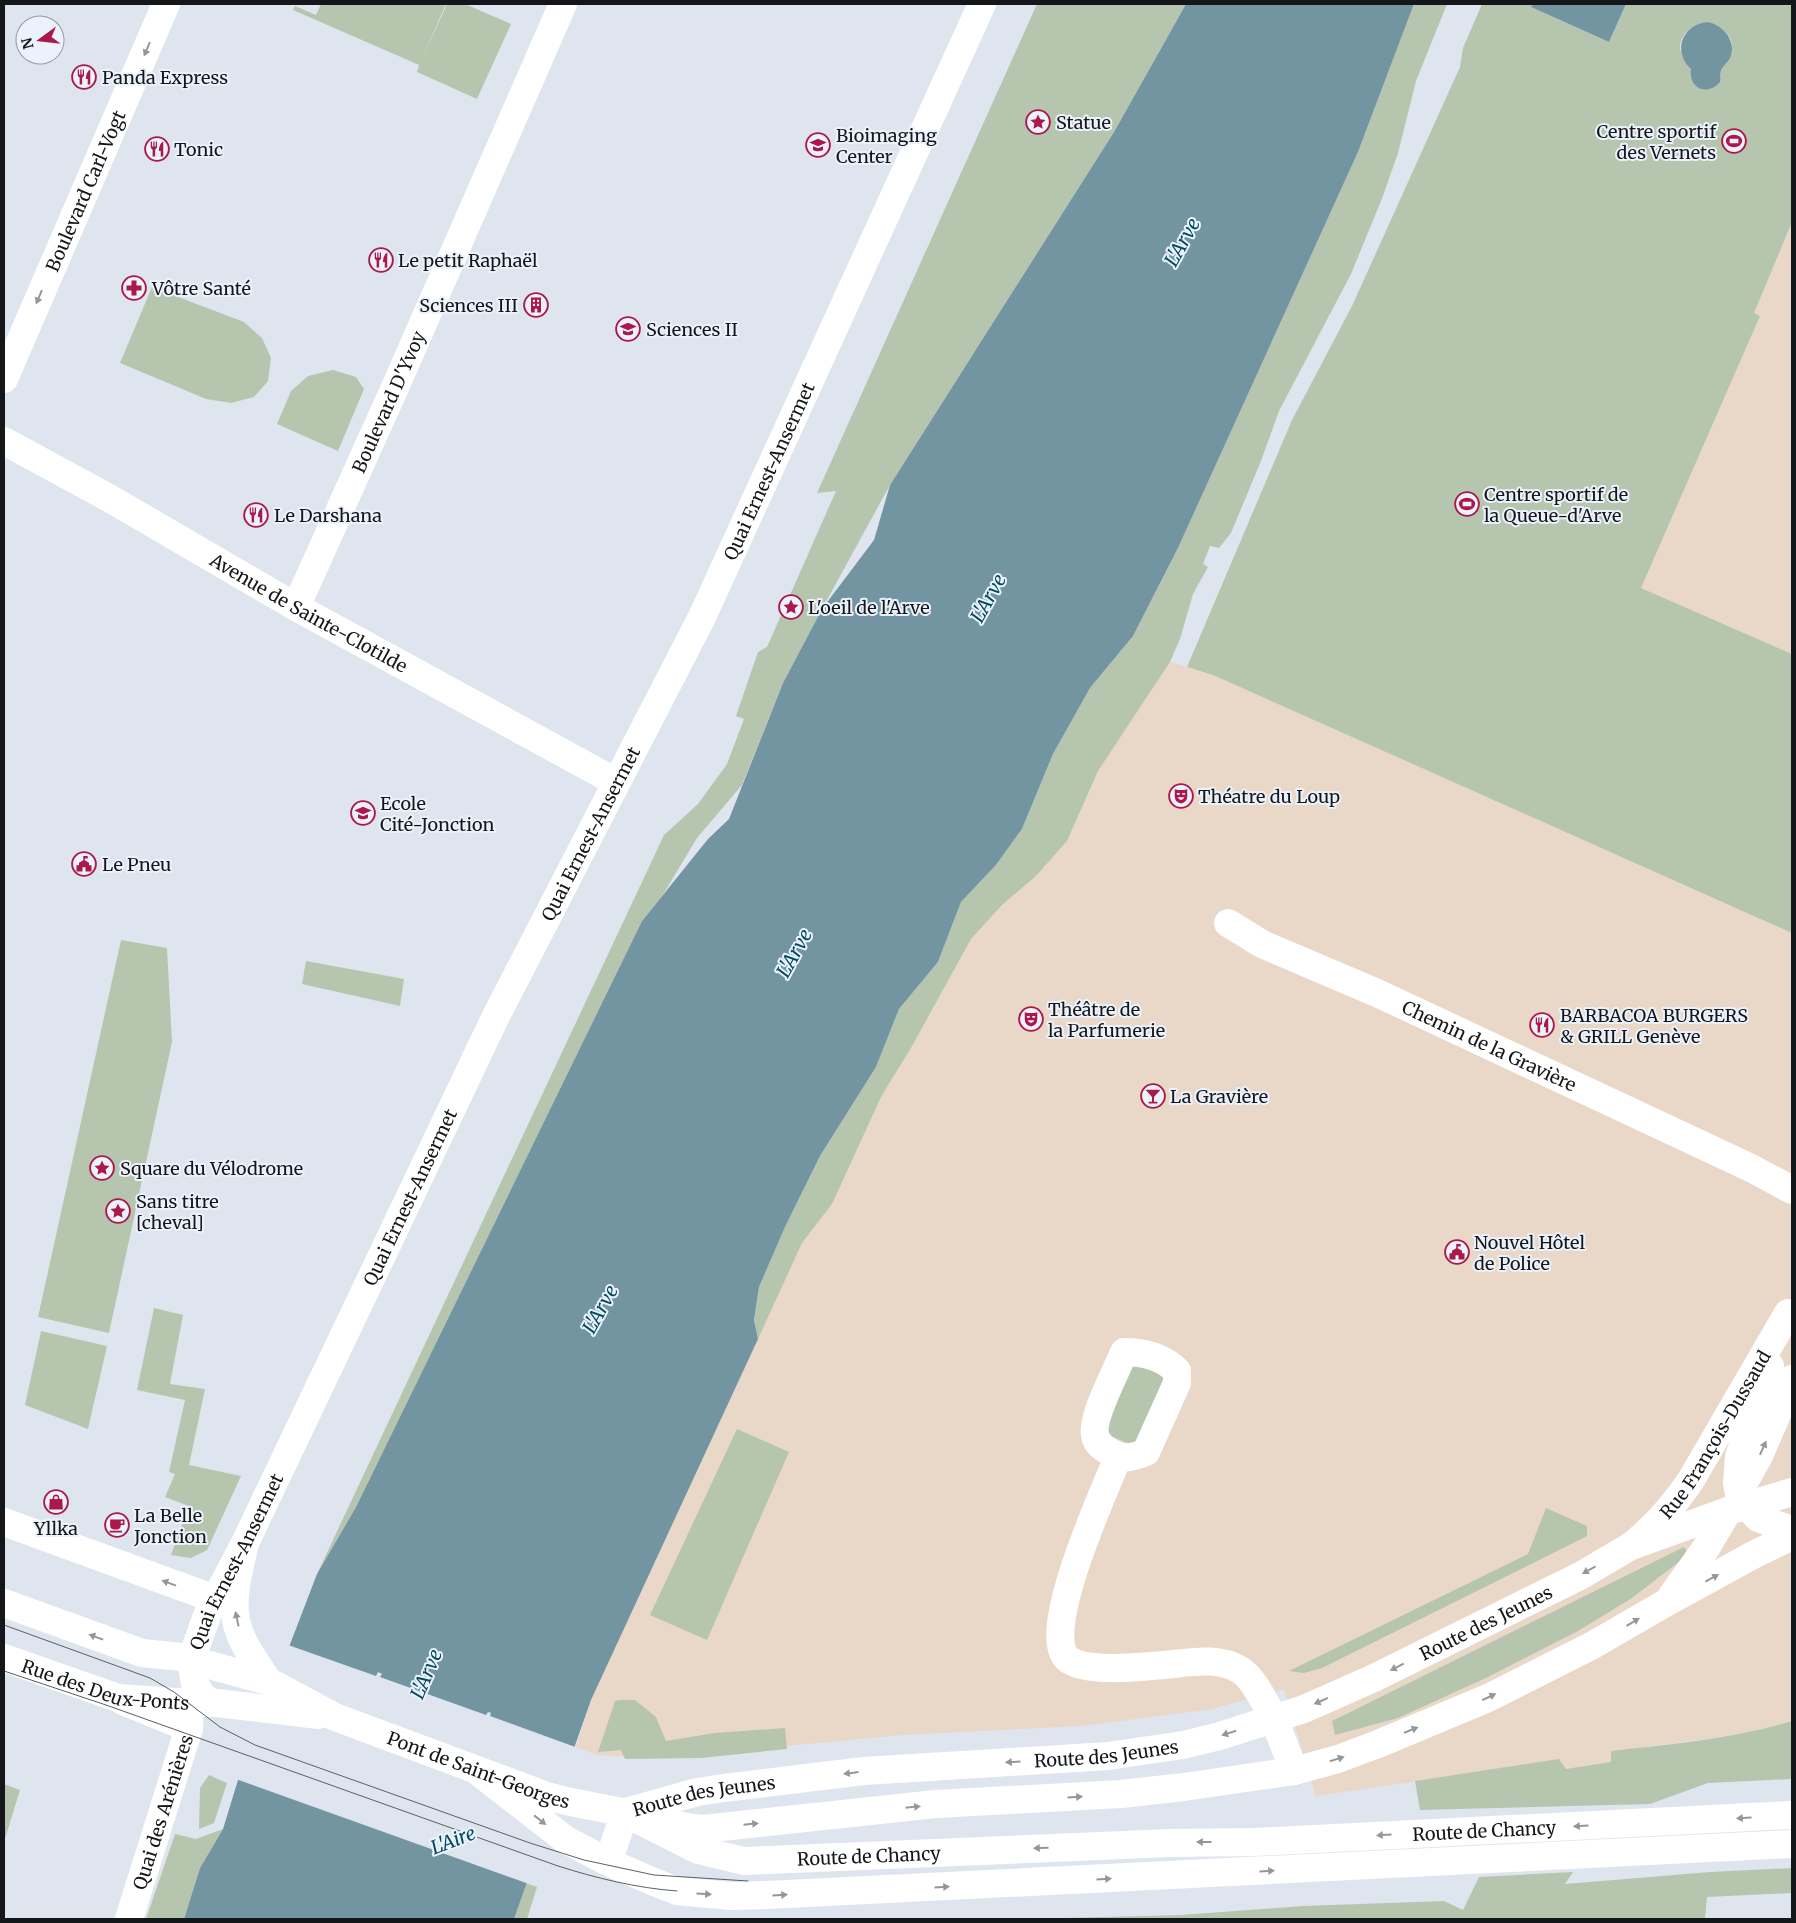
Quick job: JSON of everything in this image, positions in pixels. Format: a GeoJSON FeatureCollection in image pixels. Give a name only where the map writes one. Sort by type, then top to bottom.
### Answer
{"type":"FeatureCollection","features":[{"type":"Feature","properties":{"kind":"main road","name":"Boulevard Carl-Vogt"},"geometry":{"type":"LineString","coordinates":[[4,379],[166,4]]}},
{"type":"Feature","properties":{"kind":"main road","name":"Boulevard D'Yvoy"},"geometry":{"type":"LineString","coordinates":[[296,607],[393,392],[563,4]]}},
{"type":"Feature","properties":{"kind":"main road","name":"Quai Ernest-Ansermet"},"geometry":{"type":"LineString","coordinates":[[191,1660],[200,1632],[215,1600],[245,1543],[495,1018],[702,617],[982,4]]}},
{"type":"Feature","properties":{"kind":"main road","name":"Avenue de Sainte-Clotilde"},"geometry":{"type":"LineString","coordinates":[[4,441],[110,498],[296,607],[616,782]]}},
{"type":"Feature","properties":{"kind":"main road","name":"Chemin de la Gravière"},"geometry":{"type":"LineString","coordinates":[[1228,923],[1262,944],[1377,993],[1751,1168],[1792,1190]]}},
{"type":"Feature","properties":{"kind":"main road","name":"Chemin de la Gravière"},"geometry":{"type":"LineString","coordinates":[[1751,1168],[1792,1166]]}},
{"type":"Feature","properties":{"kind":"main road","name":"Rue François-Dussaud"},"geometry":{"type":"LineString","coordinates":[[1737,1502],[1739,1457],[1790,1307]]}},
{"type":"Feature","properties":{"kind":"main road","name":"Rue François-Dussaud"},"geometry":{"type":"LineString","coordinates":[[1631,1546],[1663,1516],[1691,1480],[1790,1307]]}},
{"type":"Feature","properties":{"kind":"main road"},"geometry":{"type":"LineString","coordinates":[[1668,1601],[1737,1502],[1792,1379]]}},
{"type":"Feature","properties":{"kind":"main road"},"geometry":{"type":"LineString","coordinates":[[1118,1457],[1074,1566],[1065,1599],[1060,1631],[1063,1653],[1070,1660],[1103,1668],[1139,1668],[1208,1661],[1228,1663],[1243,1671],[1251,1680],[1274,1719],[1294,1771]]}},
{"type":"Feature","properties":{"kind":"main road","name":"Route des Jeunes"},"geometry":{"type":"LineString","coordinates":[[625,1812],[697,1792],[856,1772],[1148,1751],[1211,1738],[1304,1709],[1374,1678],[1580,1576],[1631,1546],[1737,1502],[1792,1492]]}},
{"type":"Feature","properties":{"kind":"main road"},"geometry":{"type":"LineString","coordinates":[[1737,1502],[1758,1518],[1792,1530]]}},
{"type":"Feature","properties":{"kind":"main road"},"geometry":{"type":"LineString","coordinates":[[4,1522],[215,1600]]}},
{"type":"Feature","properties":{"kind":"main road","name":"Route des Jeunes"},"geometry":{"type":"LineString","coordinates":[[625,1812],[686,1828],[703,1829],[936,1804],[1121,1794],[1294,1771],[1338,1759],[1378,1744],[1445,1717],[1536,1675],[1593,1645],[1668,1601],[1792,1536]]}},
{"type":"Feature","properties":{"kind":"main road"},"geometry":{"type":"LineString","coordinates":[[245,1543],[235,1608],[236,1621],[259,1674]]}},
{"type":"Feature","properties":{"kind":"main road","name":"Rue des Deux-Ponts"},"geometry":{"type":"LineString","coordinates":[[4,1603],[142,1653],[182,1657],[259,1674]]}},
{"type":"Feature","properties":{"kind":"main road","name":"Rue des Deux-Ponts"},"geometry":{"type":"LineString","coordinates":[[4,1658],[118,1698],[197,1712],[241,1706]]}},
{"type":"Feature","properties":{"kind":"main road"},"geometry":{"type":"LineString","coordinates":[[191,1660],[195,1684],[201,1695],[197,1712]]}},
{"type":"Feature","properties":{"kind":"main road","name":"Pont de Saint-Georges"},"geometry":{"type":"LineString","coordinates":[[259,1674],[335,1717],[547,1796],[577,1804],[625,1812]]}},
{"type":"Feature","properties":{"kind":"main road","name":"Pont de Saint-Georges"},"geometry":{"type":"LineString","coordinates":[[241,1706],[335,1717]]}},
{"type":"Feature","properties":{"kind":"main road","name":"Quai des Arénières"},"geometry":{"type":"LineString","coordinates":[[128,1919],[197,1712]]}},
{"type":"Feature","properties":{"kind":"main road"},"geometry":{"type":"LineString","coordinates":[[474,1769],[566,1840],[608,1862],[677,1892],[731,1896],[1792,1844]]}},
{"type":"Feature","properties":{"kind":"main road"},"geometry":{"type":"LineString","coordinates":[[608,1862],[625,1812]]}},
{"type":"Feature","properties":{"kind":"main road","name":"Route de Chancy"},"geometry":{"type":"LineString","coordinates":[[625,1812],[698,1850],[744,1861],[1177,1843],[1254,1842],[1792,1815]]}},
{"type":"Feature","properties":{"kind":"shaded area"},"geometry":{"type":"Polygon","coordinates":[[[1792,222],[1792,654],[1641,588],[1760,316],[1754,313],[1792,222]]]}},
{"type":"Feature","properties":{"kind":"shaded area"},"geometry":{"type":"Polygon","coordinates":[[[1170,662],[1213,675],[1792,933],[1792,1721],[1767,1729],[1707,1739],[1612,1751],[1611,1762],[1565,1770],[1558,1760],[1316,1796],[1284,1689],[1212,1709],[1082,1726],[903,1735],[645,1758],[597,1755],[576,1747],[591,1700],[802,1243],[832,1204],[882,1095],[911,1048],[971,939],[1002,905],[1036,876],[1067,841],[1098,771],[1170,662]]]}},
{"type":"Feature","properties":{"kind":"green space"},"geometry":{"type":"Polygon","coordinates":[[[321,4],[446,4],[421,61],[447,4],[465,4],[511,24],[477,99],[417,72],[419,65],[293,10],[295,6],[316,15],[321,4]]]}},
{"type":"Feature","properties":{"kind":"green space"},"geometry":{"type":"Polygon","coordinates":[[[1037,4],[1186,4],[1114,132],[890,485],[783,683],[742,785],[697,838],[664,893],[642,921],[356,1507],[317,1574],[664,835],[698,804],[727,764],[744,719],[736,716],[758,652],[767,647],[836,491],[817,493],[1037,4]]]}},
{"type":"Feature","properties":{"kind":"green space"},"geometry":{"type":"Polygon","coordinates":[[[1414,4],[1447,4],[1416,81],[1398,153],[1383,196],[1351,274],[1279,411],[1261,461],[1231,533],[1219,548],[1210,546],[1203,564],[1208,567],[1193,594],[1180,639],[1170,662],[1098,771],[1067,841],[1036,876],[1002,905],[971,939],[911,1048],[882,1095],[832,1204],[802,1243],[758,1339],[754,1320],[759,1287],[785,1227],[820,1156],[876,1067],[899,1009],[938,962],[961,902],[996,865],[1022,829],[1053,754],[1090,688],[1133,636],[1178,548],[1358,152],[1414,4]]]}},
{"type":"Feature","properties":{"kind":"green space","name":"Centre sportif de la Queue-d'Arve"},"geometry":{"type":"Polygon","coordinates":[[[1482,4],[1533,4],[1531,7],[1609,42],[1626,4],[1792,4],[1792,222],[1754,313],[1760,316],[1641,588],[1792,654],[1792,933],[1213,675],[1187,667],[1292,420],[1352,306],[1460,67],[1463,48],[1482,4]],[[1708,22],[1696,25],[1686,32],[1680,49],[1691,69],[1691,73],[1716,86],[1721,77],[1721,69],[1732,47],[1729,36],[1708,22]]]}},
{"type":"Feature","properties":{"kind":"green space"},"geometry":{"type":"Polygon","coordinates":[[[152,287],[244,322],[262,338],[271,358],[268,381],[254,397],[231,403],[206,399],[120,363],[152,287]]]}},
{"type":"Feature","properties":{"kind":"green space"},"geometry":{"type":"Polygon","coordinates":[[[333,370],[356,377],[364,389],[338,451],[277,424],[291,391],[308,376],[333,370]]]}},
{"type":"Feature","properties":{"kind":"green space"},"geometry":{"type":"Polygon","coordinates":[[[121,940],[167,948],[172,1042],[109,1333],[38,1317],[121,940]]]}},
{"type":"Feature","properties":{"kind":"green space"},"geometry":{"type":"Polygon","coordinates":[[[306,961],[404,979],[400,1006],[302,984],[306,961]]]}},
{"type":"Feature","properties":{"kind":"green space"},"geometry":{"type":"Polygon","coordinates":[[[154,1308],[183,1315],[170,1384],[205,1389],[189,1465],[241,1476],[207,1550],[191,1558],[171,1555],[189,1506],[165,1497],[175,1474],[169,1472],[185,1400],[137,1390],[154,1308]]]}},
{"type":"Feature","properties":{"kind":"green space"},"geometry":{"type":"Polygon","coordinates":[[[41,1331],[107,1346],[88,1429],[25,1405],[41,1331]]]}},
{"type":"Feature","properties":{"kind":"green space"},"geometry":{"type":"Polygon","coordinates":[[[1138,1365],[1164,1375],[1167,1383],[1144,1440],[1130,1444],[1113,1437],[1108,1431],[1106,1420],[1132,1366],[1138,1365]]]}},
{"type":"Feature","properties":{"kind":"green space"},"geometry":{"type":"Polygon","coordinates":[[[737,1429],[789,1452],[707,1640],[650,1615],[737,1429]]]}},
{"type":"Feature","properties":{"kind":"green space"},"geometry":{"type":"Polygon","coordinates":[[[1546,1508],[1587,1526],[1587,1536],[1322,1668],[1304,1673],[1289,1671],[1528,1554],[1546,1508]]]}},
{"type":"Feature","properties":{"kind":"green space"},"geometry":{"type":"Polygon","coordinates":[[[1684,1547],[1689,1554],[1632,1598],[1578,1631],[1488,1677],[1398,1718],[1335,1735],[1332,1721],[1684,1547]]]}},
{"type":"Feature","properties":{"kind":"green space"},"geometry":{"type":"Polygon","coordinates":[[[635,1700],[656,1717],[666,1741],[715,1733],[785,1728],[787,1749],[701,1758],[625,1759],[621,1750],[598,1752],[615,1701],[635,1700]]]}},
{"type":"Feature","properties":{"kind":"green space"},"geometry":{"type":"Polygon","coordinates":[[[1792,1721],[1792,1779],[1708,1783],[1650,1804],[1420,1810],[1415,1781],[1559,1759],[1566,1769],[1611,1762],[1611,1751],[1725,1737],[1792,1721]]]}},
{"type":"Feature","properties":{"kind":"green space"},"geometry":{"type":"Polygon","coordinates":[[[209,1775],[227,1783],[214,1823],[199,1829],[200,1788],[209,1775]]]}},
{"type":"Feature","properties":{"kind":"green space"},"geometry":{"type":"Polygon","coordinates":[[[4,1784],[20,1790],[4,1842],[4,1784]]]}},
{"type":"Feature","properties":{"kind":"green space"},"geometry":{"type":"Polygon","coordinates":[[[223,1829],[200,1868],[184,1919],[146,1919],[175,1834],[196,1839],[223,1829]]]}},
{"type":"Feature","properties":{"kind":"green space"},"geometry":{"type":"Polygon","coordinates":[[[1792,1868],[1792,1893],[1707,1897],[1705,1919],[1023,1919],[1181,1915],[1303,1906],[1444,1901],[1463,1910],[1479,1877],[1573,1872],[1565,1884],[1710,1872],[1792,1868]]]}},
{"type":"Feature","properties":{"kind":"green space"},"geometry":{"type":"Polygon","coordinates":[[[526,1883],[537,1887],[527,1919],[514,1919],[526,1883]]]}},
{"type":"Feature","properties":{"kind":"water"},"geometry":{"type":"Polygon","coordinates":[[[1186,4],[1414,4],[1358,152],[1178,548],[1133,636],[1090,688],[1053,754],[1022,829],[996,865],[961,902],[938,962],[899,1009],[876,1067],[820,1156],[785,1227],[759,1287],[754,1320],[758,1339],[591,1700],[514,1919],[184,1919],[200,1868],[223,1829],[238,1780],[317,1574],[356,1507],[642,921],[708,839],[729,819],[783,683],[822,609],[874,540],[890,485],[1114,132],[1186,4]]]}},
{"type":"Feature","properties":{"kind":"water"},"geometry":{"type":"Polygon","coordinates":[[[1533,4],[1626,4],[1609,42],[1531,7],[1533,4]]]}},
{"type":"Feature","properties":{"kind":"water"},"geometry":{"type":"Polygon","coordinates":[[[1708,22],[1719,27],[1728,35],[1732,52],[1721,70],[1720,82],[1715,87],[1704,89],[1695,85],[1692,81],[1691,69],[1685,62],[1681,47],[1686,33],[1699,24],[1708,22]]]}},
{"type":"Feature","properties":{"kind":"pier"},"geometry":{"type":"Polygon","coordinates":[[[288,1645],[376,1676],[378,1672],[382,1674],[380,1677],[486,1715],[488,1712],[491,1713],[490,1716],[578,1748],[529,1884],[236,1779],[288,1645]]]}},
{"type":"Feature","properties":{"kind":"tram line"},"geometry":{"type":"LineString","coordinates":[[4,1625],[150,1678],[174,1692],[220,1727],[255,1745],[530,1843],[584,1860],[654,1875],[748,1881]]}},
{"type":"Feature","properties":{"kind":"tram line"},"geometry":{"type":"LineString","coordinates":[[4,1671],[106,1705],[558,1866],[616,1882],[646,1888],[677,1891]]}},
{"type":"Feature","properties":{"kind":"place","name":"Panda Express"},"geometry":{"type":"Point","coordinates":[84,77]}},
{"type":"Feature","properties":{"kind":"place","name":"Statue"},"geometry":{"type":"Point","coordinates":[1038,122]}},
{"type":"Feature","properties":{"kind":"place","name":"Centre sportif des Vernets"},"geometry":{"type":"Point","coordinates":[1734,141]}},
{"type":"Feature","properties":{"kind":"place","name":"Bioimaging Center"},"geometry":{"type":"Point","coordinates":[818,145]}},
{"type":"Feature","properties":{"kind":"place","name":"Tonic"},"geometry":{"type":"Point","coordinates":[157,149]}},
{"type":"Feature","properties":{"kind":"place","name":"Le petit Raphaël"},"geometry":{"type":"Point","coordinates":[381,260]}},
{"type":"Feature","properties":{"kind":"place","name":"Vôtre Santé"},"geometry":{"type":"Point","coordinates":[134,288]}},
{"type":"Feature","properties":{"kind":"place","name":"Sciences III"},"geometry":{"type":"Point","coordinates":[536,305]}},
{"type":"Feature","properties":{"kind":"place","name":"Sciences II"},"geometry":{"type":"Point","coordinates":[628,329]}},
{"type":"Feature","properties":{"kind":"place","name":"Centre sportif de la Queue-d'Arve"},"geometry":{"type":"Point","coordinates":[1467,504]}},
{"type":"Feature","properties":{"kind":"place","name":"Le Darshana"},"geometry":{"type":"Point","coordinates":[256,515]}},
{"type":"Feature","properties":{"kind":"place","name":"L'oeil de l'Arve"},"geometry":{"type":"Point","coordinates":[791,607]}},
{"type":"Feature","properties":{"kind":"place","name":"Théatre du Loup"},"geometry":{"type":"Point","coordinates":[1181,796]}},
{"type":"Feature","properties":{"kind":"place","name":"Ecole Cité-Jonction"},"geometry":{"type":"Point","coordinates":[363,813]}},
{"type":"Feature","properties":{"kind":"place","name":"Le Pneu"},"geometry":{"type":"Point","coordinates":[84,864]}},
{"type":"Feature","properties":{"kind":"place","name":"Théâtre de la Parfumerie"},"geometry":{"type":"Point","coordinates":[1031,1019]}},
{"type":"Feature","properties":{"kind":"place","name":"BARBACOA BURGERS & GRILL Genève"},"geometry":{"type":"Point","coordinates":[1542,1025]}},
{"type":"Feature","properties":{"kind":"place","name":"La Gravière"},"geometry":{"type":"Point","coordinates":[1153,1096]}},
{"type":"Feature","properties":{"kind":"place","name":"Square du Vélodrome"},"geometry":{"type":"Point","coordinates":[102,1168]}},
{"type":"Feature","properties":{"kind":"place","name":"Sans titre [cheval]"},"geometry":{"type":"Point","coordinates":[118,1211]}},
{"type":"Feature","properties":{"kind":"place","name":"Nouvel Hôtel de Police"},"geometry":{"type":"Point","coordinates":[1457,1252]}},
{"type":"Feature","properties":{"kind":"place","name":"Yllka"},"geometry":{"type":"Point","coordinates":[56,1502]}},
{"type":"Feature","properties":{"kind":"place","name":"La Belle Jonction"},"geometry":{"type":"Point","coordinates":[117,1525]}},
{"type":"Feature","properties":{"kind":"water label","name":"L'Arve"},"geometry":{"type":"Point","coordinates":[1182,242]}},
{"type":"Feature","properties":{"kind":"water label","name":"L'Arve"},"geometry":{"type":"Point","coordinates":[988,598]}},
{"type":"Feature","properties":{"kind":"water label","name":"L'Arve"},"geometry":{"type":"Point","coordinates":[794,953]}},
{"type":"Feature","properties":{"kind":"water label","name":"L'Arve"},"geometry":{"type":"Point","coordinates":[600,1309]}},
{"type":"Feature","properties":{"kind":"water label","name":"L'Arve"},"geometry":{"type":"Point","coordinates":[426,1674]}},
{"type":"Feature","properties":{"kind":"water label","name":"L'Aire"},"geometry":{"type":"Point","coordinates":[453,1840]}}]}
